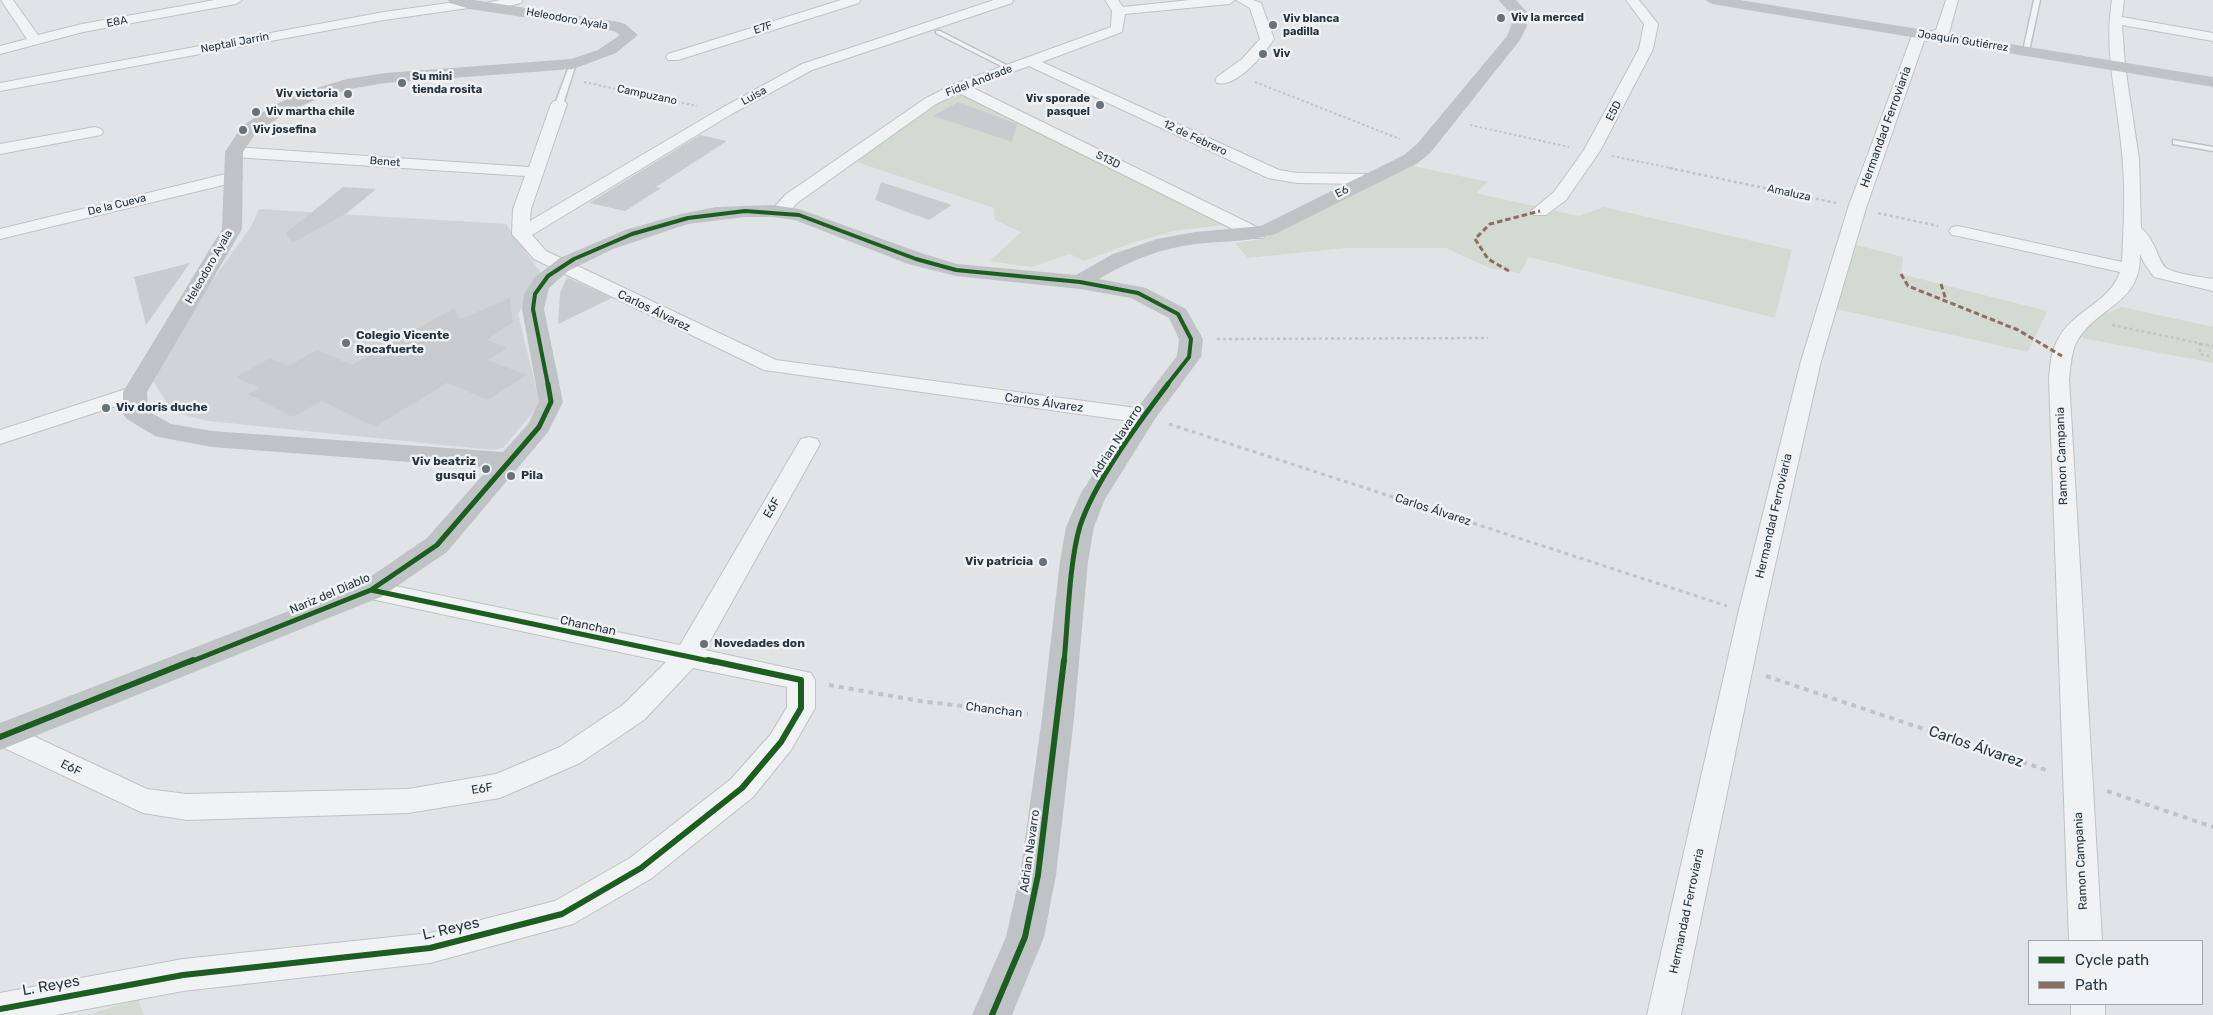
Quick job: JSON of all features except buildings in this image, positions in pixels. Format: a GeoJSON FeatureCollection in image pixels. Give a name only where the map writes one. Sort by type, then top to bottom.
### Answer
{"type":"FeatureCollection","features":[{"type":"Feature","properties":{"kind":"street"},"geometry":{"type":"LineString","coordinates":[[7,0],[36,42]]}},
{"type":"Feature","properties":{"kind":"street","name":"E8A"},"geometry":{"type":"LineString","coordinates":[[0,50],[36,42],[82,28],[236,0]]}},
{"type":"Feature","properties":{"kind":"street"},"geometry":{"type":"LineString","coordinates":[[384,16],[408,0]]}},
{"type":"Feature","properties":{"kind":"street","name":"Heleodoro Ayala"},"geometry":{"type":"LineString","coordinates":[[135,392],[232,229],[234,152],[248,130],[278,110],[308,96],[347,84],[385,78],[571,71],[620,45],[630,36],[619,27],[454,0]]}},
{"type":"Feature","properties":{"kind":"street"},"geometry":{"type":"LineString","coordinates":[[491,6],[516,0]]}},
{"type":"Feature","properties":{"kind":"street","name":"E7F"},"geometry":{"type":"LineString","coordinates":[[673,57],[854,0]]}},
{"type":"Feature","properties":{"kind":"street","name":"Luisa"},"geometry":{"type":"LineString","coordinates":[[521,234],[725,112],[814,64],[1007,0]]}},
{"type":"Feature","properties":{"kind":"street"},"geometry":{"type":"LineString","coordinates":[[1115,5],[1229,0]]}},
{"type":"Feature","properties":{"kind":"street"},"geometry":{"type":"LineString","coordinates":[[1228,77],[1248,62],[1267,39],[1256,6],[1242,0]]}},
{"type":"Feature","properties":{"kind":"street","name":"E6"},"geometry":{"type":"LineString","coordinates":[[1080,282],[1104,266],[1148,248],[1193,238],[1257,234],[1411,159],[1424,148],[1514,37],[1522,21],[1519,11],[1506,0]]}},
{"type":"Feature","properties":{"kind":"street","name":"E5D"},"geometry":{"type":"LineString","coordinates":[[1540,211],[1560,196],[1592,152],[1646,49],[1651,24],[1632,0]]}},
{"type":"Feature","properties":{"kind":"street"},"geometry":{"type":"LineString","coordinates":[[1930,35],[1942,34],[1952,0]]}},
{"type":"Feature","properties":{"kind":"street","name":"Joaquín Gutiérrez"},"geometry":{"type":"LineString","coordinates":[[1721,1],[2213,82]]}},
{"type":"Feature","properties":{"kind":"street","name":"Neptali Jarrin"},"geometry":{"type":"LineString","coordinates":[[0,87],[384,16],[470,4]]}},
{"type":"Feature","properties":{"kind":"street","name":"Fidel Andrade"},"geometry":{"type":"LineString","coordinates":[[780,211],[791,199],[904,118],[959,87],[1117,30],[1115,5]]}},
{"type":"Feature","properties":{"kind":"street"},"geometry":{"type":"LineString","coordinates":[[2116,10],[2213,37]]}},
{"type":"Feature","properties":{"kind":"street","name":"Ramon Campania"},"geometry":{"type":"LineString","coordinates":[[2085,940],[2076,780],[2059,379],[2062,356],[2069,336],[2085,320],[2119,294],[2130,269],[2132,230],[2128,134],[2116,66],[2116,10]]}},
{"type":"Feature","properties":{"kind":"street"},"geometry":{"type":"LineString","coordinates":[[0,21],[19,17]]}},
{"type":"Feature","properties":{"kind":"street","name":"Hermandad Ferroviaria"},"geometry":{"type":"LineString","coordinates":[[1664,1015],[1751,614],[1811,361],[1857,208],[1918,38],[1930,35]]}},
{"type":"Feature","properties":{"kind":"street","name":"12 de Febrero"},"geometry":{"type":"LineString","coordinates":[[1031,62],[1274,174],[1295,179],[1351,177],[1367,179]]}},
{"type":"Feature","properties":{"kind":"street","name":"S13D"},"geometry":{"type":"LineString","coordinates":[[959,87],[1257,234]]}},
{"type":"Feature","properties":{"kind":"street"},"geometry":{"type":"LineString","coordinates":[[521,234],[522,209],[559,104]]}},
{"type":"Feature","properties":{"kind":"street"},"geometry":{"type":"LineString","coordinates":[[0,149],[95,132]]}},
{"type":"Feature","properties":{"kind":"street","name":"Benet"},"geometry":{"type":"LineString","coordinates":[[234,152],[536,172]]}},
{"type":"Feature","properties":{"kind":"street","name":"De la Cueva"},"geometry":{"type":"LineString","coordinates":[[0,234],[234,176]]}},
{"type":"Feature","properties":{"kind":"street"},"geometry":{"type":"LineString","coordinates":[[560,266],[616,238],[658,226],[698,217],[751,210],[780,211],[800,215],[916,260],[956,270],[1080,282],[1138,293],[1178,314],[1191,339]]}},
{"type":"Feature","properties":{"kind":"street"},"geometry":{"type":"LineString","coordinates":[[2132,230],[2146,241],[2155,268],[2161,273],[2213,285]]}},
{"type":"Feature","properties":{"kind":"street"},"geometry":{"type":"LineString","coordinates":[[1958,231],[2130,269]]}},
{"type":"Feature","properties":{"kind":"street","name":"Carlos Álvarez"},"geometry":{"type":"LineString","coordinates":[[521,234],[540,255],[560,266],[771,366],[1144,416]]}},
{"type":"Feature","properties":{"kind":"street","name":"Nariz del Diablo"},"geometry":{"type":"LineString","coordinates":[[2,736],[371,590],[437,544],[539,427],[551,402],[533,309],[535,293],[547,277],[560,266]]}},
{"type":"Feature","properties":{"kind":"street","name":"Adrian Navarro"},"geometry":{"type":"LineString","coordinates":[[992,1015],[1025,937],[1038,875],[1058,718],[1074,561],[1080,526],[1091,499],[1144,416],[1189,357],[1191,339]]}},
{"type":"Feature","properties":{"kind":"street"},"geometry":{"type":"LineString","coordinates":[[0,437],[135,392],[136,414],[164,430],[212,439],[511,460]]}},
{"type":"Feature","properties":{"kind":"street","name":"E6F"},"geometry":{"type":"LineString","coordinates":[[2,736],[142,801],[187,807],[408,801],[500,786],[570,755],[634,712],[687,657],[809,444]]}},
{"type":"Feature","properties":{"kind":"street","name":"Chanchan"},"geometry":{"type":"LineString","coordinates":[[371,590],[801,680]]}},
{"type":"Feature","properties":{"kind":"street","name":"L. Reyes"},"geometry":{"type":"LineString","coordinates":[[0,1009],[183,975],[430,948],[562,914],[641,868],[742,788],[781,742],[801,708],[801,680]]}},
{"type":"Feature","properties":{"kind":"lane"},"geometry":{"type":"LineString","coordinates":[[2026,51],[2037,0]]}},
{"type":"Feature","properties":{"kind":"lane"},"geometry":{"type":"LineString","coordinates":[[938,32],[1011,69]]}},
{"type":"Feature","properties":{"kind":"lane"},"geometry":{"type":"LineString","coordinates":[[559,104],[571,71]]}},
{"type":"Feature","properties":{"kind":"lane"},"geometry":{"type":"LineString","coordinates":[[2176,142],[2213,149]]}},
{"type":"Feature","properties":{"kind":"path"},"geometry":{"type":"LineString","coordinates":[[1228,77],[1424,148]]}},
{"type":"Feature","properties":{"kind":"path"},"geometry":{"type":"LineString","coordinates":[[2109,325],[2213,346]]}},
{"type":"Feature","properties":{"kind":"path"},"geometry":{"type":"LineString","coordinates":[[1191,339],[1488,338]]}},
{"type":"Feature","properties":{"kind":"path"},"geometry":{"type":"LineString","coordinates":[[2200,343],[2200,354],[2213,357]]}},
{"type":"Feature","properties":{"kind":"shaded area"},"geometry":{"type":"Polygon","coordinates":[[[963,92],[1231,224],[1173,231],[1129,244],[1084,261],[1070,254],[1032,267],[990,261],[1021,232],[995,220],[994,208],[854,161],[938,100],[963,92]]]}},
{"type":"Feature","properties":{"kind":"shaded area"},"geometry":{"type":"Polygon","coordinates":[[[1409,165],[1488,182],[1476,193],[1579,216],[1604,207],[1792,250],[1775,318],[1529,257],[1520,273],[1489,268],[1446,248],[1344,248],[1248,258],[1235,243],[1261,239],[1276,233],[1409,165]]]}},
{"type":"Feature","properties":{"kind":"shaded area","name":"Colegio Vicente Rocafuerte"},"geometry":{"type":"Polygon","coordinates":[[[259,209],[506,224],[541,273],[518,314],[540,404],[503,448],[493,450],[208,421],[173,412],[147,372],[252,225],[259,209]]]}},
{"type":"Feature","properties":{"kind":"shaded area"},"geometry":{"type":"Polygon","coordinates":[[[1853,244],[1903,257],[1901,274],[2047,311],[2028,352],[1836,309],[1853,244]]]}},
{"type":"Feature","properties":{"kind":"shaded area"},"geometry":{"type":"Polygon","coordinates":[[[2122,307],[2213,327],[2213,363],[2082,338],[2092,322],[2122,307]]]}},
{"type":"Feature","properties":{"kind":"shaded area"},"geometry":{"type":"Polygon","coordinates":[[[138,999],[144,1015],[87,1015],[138,999]]]}},
{"type":"Feature","properties":{"kind":"marked path"},"geometry":{"type":"LineString","coordinates":[[1509,271],[1488,259],[1475,239],[1490,224],[1540,211]]}},
{"type":"Feature","properties":{"kind":"marked path"},"geometry":{"type":"LineString","coordinates":[[1901,274],[1908,286],[2018,330],[2062,356]]}},
{"type":"Feature","properties":{"kind":"marked path"},"geometry":{"type":"LineString","coordinates":[[1941,284],[1946,300]]}},
{"type":"Feature","properties":{"kind":"cycle path"},"geometry":{"type":"LineString","coordinates":[[0,737],[371,590],[437,545],[539,427],[551,402],[533,309],[534,296],[538,287],[554,271],[568,263],[632,234],[659,225],[716,213],[772,211],[799,215],[916,259],[956,270],[1080,282],[1138,293],[1178,314],[1191,339],[1189,357],[1144,416],[1091,499],[1080,527],[1074,561],[1058,718],[1038,875],[1025,937],[992,1015]]}},
{"type":"Feature","properties":{"kind":"cycle path"},"geometry":{"type":"LineString","coordinates":[[0,1009],[183,975],[430,948],[562,914],[641,868],[742,788],[781,742],[801,708],[801,680],[371,590]]}},
{"type":"Feature","properties":{"kind":"place","name":"Viv la merced"},"geometry":{"type":"Point","coordinates":[1501,18]}},
{"type":"Feature","properties":{"kind":"place","name":"Viv blanca padilla"},"geometry":{"type":"Point","coordinates":[1273,25]}},
{"type":"Feature","properties":{"kind":"place","name":"Viv"},"geometry":{"type":"Point","coordinates":[1263,54]}},
{"type":"Feature","properties":{"kind":"place","name":"Su mini tienda rosita"},"geometry":{"type":"Point","coordinates":[402,83]}},
{"type":"Feature","properties":{"kind":"place","name":"Viv victoria"},"geometry":{"type":"Point","coordinates":[348,94]}},
{"type":"Feature","properties":{"kind":"place","name":"Viv sporade pasquel"},"geometry":{"type":"Point","coordinates":[1100,105]}},
{"type":"Feature","properties":{"kind":"place","name":"Viv martha chile"},"geometry":{"type":"Point","coordinates":[256,112]}},
{"type":"Feature","properties":{"kind":"place","name":"Viv josefina"},"geometry":{"type":"Point","coordinates":[243,130]}},
{"type":"Feature","properties":{"kind":"place","name":"Colegio Vicente Rocafuerte"},"geometry":{"type":"Point","coordinates":[346,343]}},
{"type":"Feature","properties":{"kind":"place","name":"Viv doris duche"},"geometry":{"type":"Point","coordinates":[106,408]}},
{"type":"Feature","properties":{"kind":"place","name":"Viv beatriz gusqui"},"geometry":{"type":"Point","coordinates":[486,469]}},
{"type":"Feature","properties":{"kind":"place","name":"Pila"},"geometry":{"type":"Point","coordinates":[511,476]}},
{"type":"Feature","properties":{"kind":"place","name":"Viv patricia"},"geometry":{"type":"Point","coordinates":[1043,562]}},
{"type":"Feature","properties":{"kind":"place","name":"Novedades don"},"geometry":{"type":"Point","coordinates":[704,644]}}]}
